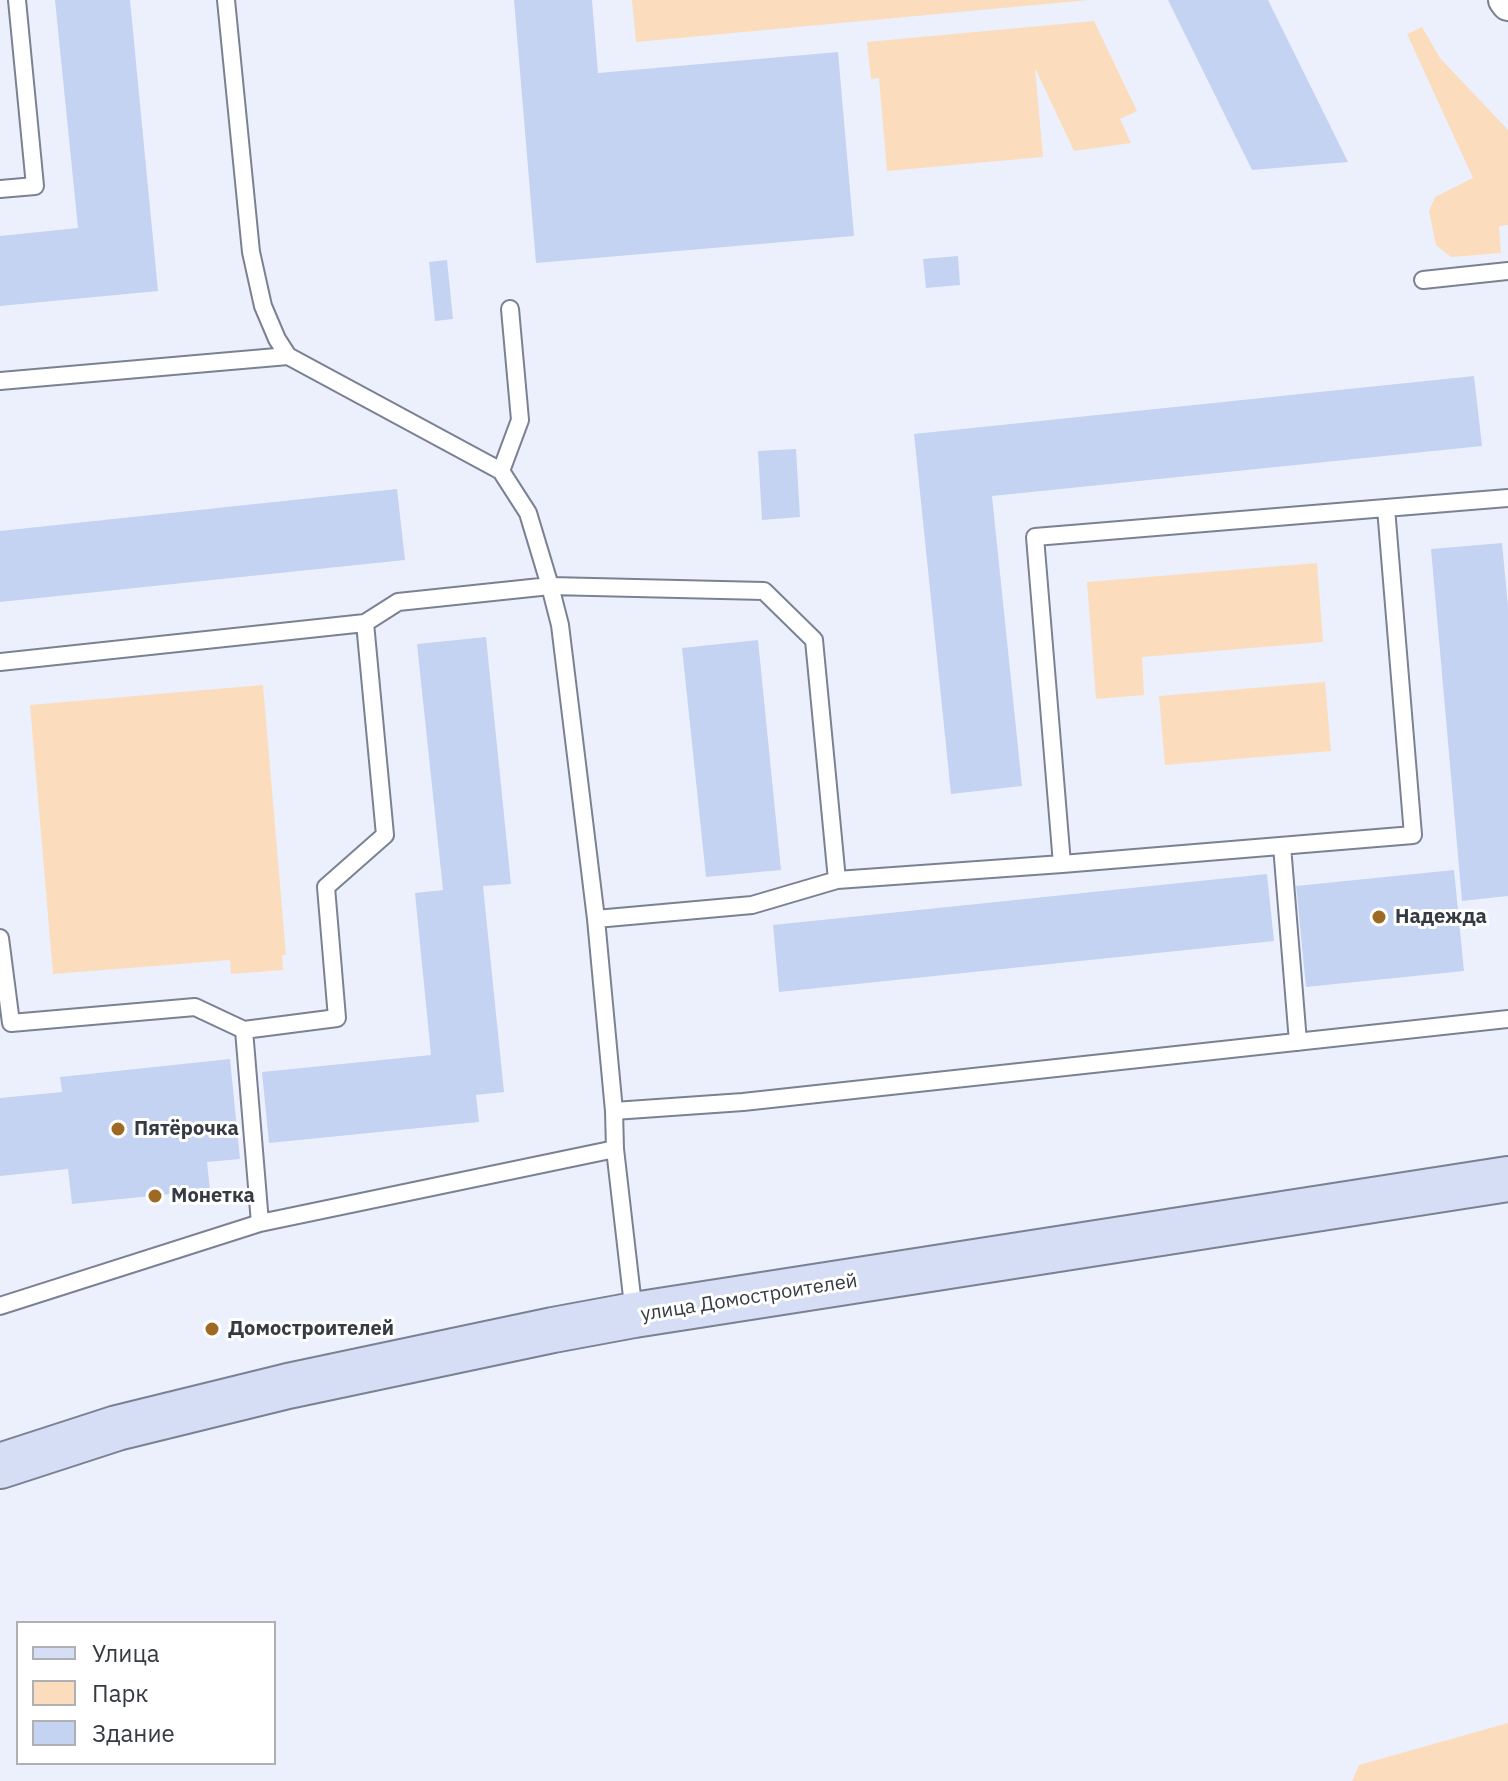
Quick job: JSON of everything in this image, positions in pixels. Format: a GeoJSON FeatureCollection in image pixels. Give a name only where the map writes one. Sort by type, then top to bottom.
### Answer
{"type":"FeatureCollection","features":[{"type":"Feature","properties":{"kind":"main road","name":"улица Домостроителей"},"geometry":{"type":"LineString","coordinates":[[0,1466],[117,1428],[288,1386],[634,1315],[1508,1179]]}},
{"type":"Feature","properties":{"kind":"lane"},"geometry":{"type":"LineString","coordinates":[[0,189],[35,186],[17,0]]}},
{"type":"Feature","properties":{"kind":"lane"},"geometry":{"type":"LineString","coordinates":[[226,0],[251,252],[263,306],[277,339],[288,356],[501,471],[528,513],[560,625],[596,919],[615,1149],[634,1315]]}},
{"type":"Feature","properties":{"kind":"lane"},"geometry":{"type":"LineString","coordinates":[[1423,280],[1508,271]]}},
{"type":"Feature","properties":{"kind":"lane"},"geometry":{"type":"LineString","coordinates":[[501,471],[520,420],[510,309]]}},
{"type":"Feature","properties":{"kind":"lane"},"geometry":{"type":"LineString","coordinates":[[0,381],[288,356]]}},
{"type":"Feature","properties":{"kind":"lane"},"geometry":{"type":"LineString","coordinates":[[1062,864],[1035,537],[1508,498]]}},
{"type":"Feature","properties":{"kind":"lane"},"geometry":{"type":"LineString","coordinates":[[596,919],[752,905],[837,880],[1413,835],[1386,508]]}},
{"type":"Feature","properties":{"kind":"lane"},"geometry":{"type":"LineString","coordinates":[[0,662],[365,623],[398,602],[550,586],[764,591],[814,640],[837,880]]}},
{"type":"Feature","properties":{"kind":"lane"},"geometry":{"type":"LineString","coordinates":[[0,930],[11,1023],[195,1007],[244,1030],[337,1018],[326,887],[385,835],[365,623]]}},
{"type":"Feature","properties":{"kind":"lane"},"geometry":{"type":"LineString","coordinates":[[1282,846],[1298,1042]]}},
{"type":"Feature","properties":{"kind":"lane"},"geometry":{"type":"LineString","coordinates":[[614,1111],[743,1102],[1508,1019]]}},
{"type":"Feature","properties":{"kind":"lane"},"geometry":{"type":"LineString","coordinates":[[244,1030],[260,1223]]}},
{"type":"Feature","properties":{"kind":"lane"},"geometry":{"type":"LineString","coordinates":[[0,1306],[260,1223],[615,1149]]}},
{"type":"Feature","properties":{"kind":"green space"},"geometry":{"type":"Polygon","coordinates":[[[632,0],[1089,0],[636,42],[632,0]]]}},
{"type":"Feature","properties":{"kind":"green space"},"geometry":{"type":"Polygon","coordinates":[[[1094,21],[1137,111],[1120,119],[1131,143],[1074,151],[1035,68],[1043,157],[887,171],[879,78],[871,79],[867,42],[1094,21]]]}},
{"type":"Feature","properties":{"kind":"green space"},"geometry":{"type":"Polygon","coordinates":[[[1422,27],[1440,58],[1508,130],[1508,225],[1499,226],[1501,253],[1451,257],[1436,245],[1429,211],[1435,197],[1473,178],[1407,34],[1422,27]]]}},
{"type":"Feature","properties":{"kind":"green space"},"geometry":{"type":"Polygon","coordinates":[[[1317,563],[1323,642],[1142,657],[1144,695],[1096,699],[1087,582],[1317,563]]]}},
{"type":"Feature","properties":{"kind":"green space"},"geometry":{"type":"Polygon","coordinates":[[[1325,682],[1331,751],[1165,765],[1159,696],[1325,682]]]}},
{"type":"Feature","properties":{"kind":"green space"},"geometry":{"type":"Polygon","coordinates":[[[263,685],[286,955],[282,955],[283,970],[231,974],[230,960],[53,974],[30,705],[263,685]]]}},
{"type":"Feature","properties":{"kind":"green space"},"geometry":{"type":"Polygon","coordinates":[[[1508,1723],[1508,1781],[1352,1781],[1359,1765],[1508,1723]]]}},
{"type":"Feature","properties":{"kind":"building"},"geometry":{"type":"Polygon","coordinates":[[[55,0],[130,0],[158,291],[0,306],[0,236],[78,228],[55,0]]]}},
{"type":"Feature","properties":{"kind":"building"},"geometry":{"type":"Polygon","coordinates":[[[514,0],[592,0],[598,73],[838,52],[854,236],[536,263],[514,0]]]}},
{"type":"Feature","properties":{"kind":"building"},"geometry":{"type":"Polygon","coordinates":[[[1168,0],[1268,0],[1348,162],[1252,170],[1168,0]]]}},
{"type":"Feature","properties":{"kind":"building"},"geometry":{"type":"Polygon","coordinates":[[[958,256],[960,285],[926,288],[923,259],[958,256]]]}},
{"type":"Feature","properties":{"kind":"building"},"geometry":{"type":"Polygon","coordinates":[[[447,260],[453,319],[435,321],[429,262],[447,260]]]}},
{"type":"Feature","properties":{"kind":"building"},"geometry":{"type":"Polygon","coordinates":[[[1474,376],[1482,446],[992,496],[1022,786],[951,794],[914,434],[1474,376]]]}},
{"type":"Feature","properties":{"kind":"building"},"geometry":{"type":"Polygon","coordinates":[[[796,449],[800,517],[762,520],[758,451],[796,449]]]}},
{"type":"Feature","properties":{"kind":"building"},"geometry":{"type":"Polygon","coordinates":[[[397,489],[405,560],[0,602],[0,531],[397,489]]]}},
{"type":"Feature","properties":{"kind":"building"},"geometry":{"type":"Polygon","coordinates":[[[1502,543],[1508,606],[1508,896],[1462,901],[1431,549],[1502,543]]]}},
{"type":"Feature","properties":{"kind":"building"},"geometry":{"type":"Polygon","coordinates":[[[486,637],[511,884],[483,886],[504,1092],[476,1095],[479,1122],[269,1143],[262,1072],[431,1055],[415,893],[443,890],[417,644],[486,637]]]}},
{"type":"Feature","properties":{"kind":"building"},"geometry":{"type":"Polygon","coordinates":[[[758,640],[781,870],[706,877],[682,648],[758,640]]]}},
{"type":"Feature","properties":{"kind":"building","name":"Надежда"},"geometry":{"type":"Polygon","coordinates":[[[1454,870],[1464,971],[1306,987],[1296,886],[1454,870]]]}},
{"type":"Feature","properties":{"kind":"building"},"geometry":{"type":"Polygon","coordinates":[[[1267,874],[1274,941],[779,992],[773,925],[1267,874]]]}},
{"type":"Feature","properties":{"kind":"building","name":"Пятёрочка"},"geometry":{"type":"Polygon","coordinates":[[[230,1059],[240,1159],[207,1162],[210,1190],[72,1204],[68,1169],[0,1176],[0,1098],[62,1092],[60,1077],[230,1059]]]}},
{"type":"Feature","properties":{"kind":"place","name":"Надежда"},"geometry":{"type":"Point","coordinates":[1379,917]}},
{"type":"Feature","properties":{"kind":"place","name":"Пятёрочка"},"geometry":{"type":"Point","coordinates":[118,1129]}},
{"type":"Feature","properties":{"kind":"place","name":"Монетка"},"geometry":{"type":"Point","coordinates":[155,1196]}},
{"type":"Feature","properties":{"kind":"place","name":"Домостроителей"},"geometry":{"type":"Point","coordinates":[212,1329]}}]}
